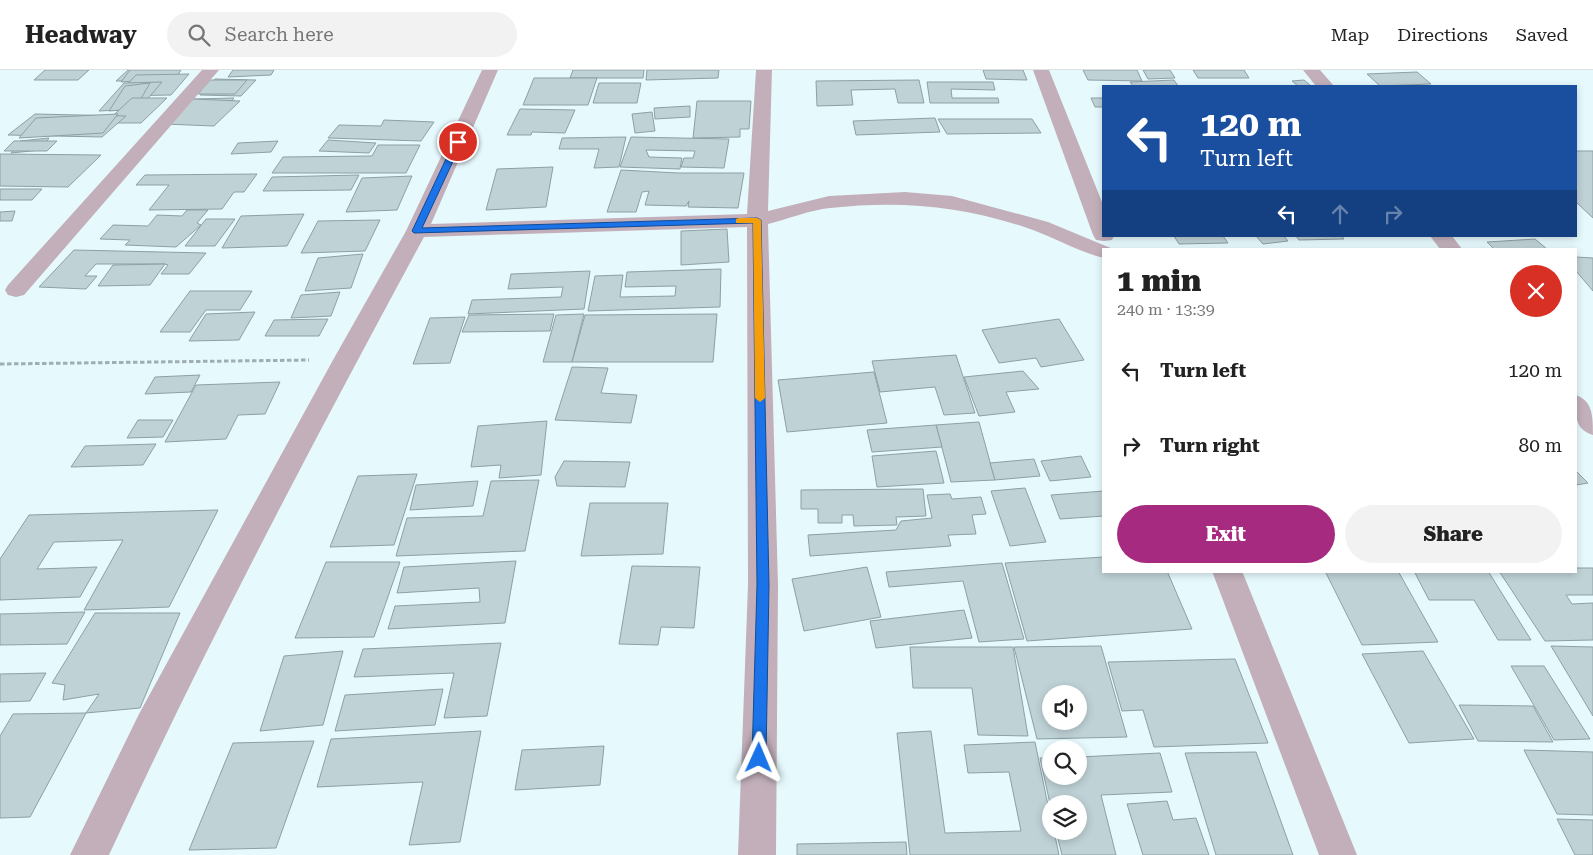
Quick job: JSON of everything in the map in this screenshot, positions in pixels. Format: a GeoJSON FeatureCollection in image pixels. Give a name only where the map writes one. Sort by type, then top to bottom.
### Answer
{"type":"FeatureCollection","features":[{"type":"Feature","properties":{"kind":"street"},"geometry":{"type":"LineString","coordinates":[[16,290],[212,70]]}},
{"type":"Feature","properties":{"kind":"street"},"geometry":{"type":"LineString","coordinates":[[90,855],[151,726],[345,360],[417,231],[490,70]]}},
{"type":"Feature","properties":{"kind":"street"},"geometry":{"type":"LineString","coordinates":[[757,855],[763,585],[757,220],[764,70]]}},
{"type":"Feature","properties":{"kind":"street"},"geometry":{"type":"LineString","coordinates":[[1041,70],[1102,231]]}},
{"type":"Feature","properties":{"kind":"street"},"geometry":{"type":"LineString","coordinates":[[1311,70],[1324,85]]}},
{"type":"Feature","properties":{"kind":"street"},"geometry":{"type":"LineString","coordinates":[[417,231],[757,220],[829,202],[905,198],[952,202],[1023,220],[1102,251]]}},
{"type":"Feature","properties":{"kind":"street"},"geometry":{"type":"LineString","coordinates":[[1442,237],[1450,248]]}},
{"type":"Feature","properties":{"kind":"street"},"geometry":{"type":"LineString","coordinates":[[1577,405],[1593,425]]}},
{"type":"Feature","properties":{"kind":"street"},"geometry":{"type":"LineString","coordinates":[[1228,573],[1338,855]]}},
{"type":"Feature","properties":{"kind":"path"},"geometry":{"type":"LineString","coordinates":[[0,364],[345,360]]}},
{"type":"Feature","properties":{"kind":"building"},"geometry":{"type":"Polygon","coordinates":[[[45,70],[89,70],[78,80],[34,80],[45,70]]]}},
{"type":"Feature","properties":{"kind":"building"},"geometry":{"type":"Polygon","coordinates":[[[128,70],[173,70],[162,81],[116,81],[128,70]]]}},
{"type":"Feature","properties":{"kind":"building"},"geometry":{"type":"Polygon","coordinates":[[[130,70],[181,70],[176,78],[121,82],[130,70]]]}},
{"type":"Feature","properties":{"kind":"building"},"geometry":{"type":"Polygon","coordinates":[[[233,70],[274,70],[271,75],[228,77],[233,70]]]}},
{"type":"Feature","properties":{"kind":"building"},"geometry":{"type":"Polygon","coordinates":[[[573,70],[644,70],[643,78],[570,78],[573,70]]]}},
{"type":"Feature","properties":{"kind":"building"},"geometry":{"type":"Polygon","coordinates":[[[647,70],[719,70],[718,78],[646,80],[647,70]]]}},
{"type":"Feature","properties":{"kind":"building"},"geometry":{"type":"Polygon","coordinates":[[[983,70],[1023,70],[1027,80],[986,79],[983,70]]]}},
{"type":"Feature","properties":{"kind":"building"},"geometry":{"type":"Polygon","coordinates":[[[1083,70],[1137,70],[1142,81],[1088,80],[1083,70]]]}},
{"type":"Feature","properties":{"kind":"building"},"geometry":{"type":"Polygon","coordinates":[[[1143,70],[1170,70],[1175,78],[1148,79],[1143,70]]]}},
{"type":"Feature","properties":{"kind":"building"},"geometry":{"type":"Polygon","coordinates":[[[1193,70],[1244,70],[1249,78],[1198,78],[1193,70]]]}},
{"type":"Feature","properties":{"kind":"building"},"geometry":{"type":"Polygon","coordinates":[[[1417,72],[1431,84],[1379,85],[1367,74],[1417,72]]]}},
{"type":"Feature","properties":{"kind":"building"},"geometry":{"type":"Polygon","coordinates":[[[189,74],[171,95],[116,96],[136,75],[189,74]]]}},
{"type":"Feature","properties":{"kind":"building"},"geometry":{"type":"Polygon","coordinates":[[[534,78],[597,78],[588,105],[523,105],[534,78]]]}},
{"type":"Feature","properties":{"kind":"building"},"geometry":{"type":"Polygon","coordinates":[[[215,79],[256,80],[241,96],[200,95],[215,79]]]}},
{"type":"Feature","properties":{"kind":"building"},"geometry":{"type":"Polygon","coordinates":[[[210,80],[247,80],[235,94],[198,94],[210,80]]]}},
{"type":"Feature","properties":{"kind":"building"},"geometry":{"type":"Polygon","coordinates":[[[919,80],[924,103],[898,103],[895,89],[851,90],[853,105],[817,106],[816,81],[919,80]]]}},
{"type":"Feature","properties":{"kind":"building"},"geometry":{"type":"Polygon","coordinates":[[[1174,80],[1177,85],[1132,85],[1130,82],[1174,80]]]}},
{"type":"Feature","properties":{"kind":"building"},"geometry":{"type":"Polygon","coordinates":[[[1304,80],[1310,85],[1297,85],[1292,81],[1304,80]]]}},
{"type":"Feature","properties":{"kind":"building"},"geometry":{"type":"Polygon","coordinates":[[[162,82],[139,109],[99,111],[124,83],[162,82]]]}},
{"type":"Feature","properties":{"kind":"building"},"geometry":{"type":"Polygon","coordinates":[[[927,82],[993,82],[995,90],[951,89],[952,98],[998,98],[999,103],[930,103],[927,82]]]}},
{"type":"Feature","properties":{"kind":"building"},"geometry":{"type":"Polygon","coordinates":[[[150,83],[135,109],[109,111],[125,86],[150,83]]]}},
{"type":"Feature","properties":{"kind":"building"},"geometry":{"type":"Polygon","coordinates":[[[599,83],[641,83],[637,103],[593,103],[599,83]]]}},
{"type":"Feature","properties":{"kind":"building"},"geometry":{"type":"Polygon","coordinates":[[[132,98],[167,98],[141,123],[105,123],[132,98]]]}},
{"type":"Feature","properties":{"kind":"building"},"geometry":{"type":"Polygon","coordinates":[[[234,98],[218,119],[176,120],[194,99],[234,98]]]}},
{"type":"Feature","properties":{"kind":"building"},"geometry":{"type":"Polygon","coordinates":[[[1091,98],[1102,98],[1102,107],[1095,107],[1091,98]]]}},
{"type":"Feature","properties":{"kind":"building"},"geometry":{"type":"Polygon","coordinates":[[[192,99],[240,101],[214,126],[164,124],[192,99]]]}},
{"type":"Feature","properties":{"kind":"building"},"geometry":{"type":"Polygon","coordinates":[[[697,101],[751,101],[749,129],[740,129],[740,137],[693,138],[697,101]]]}},
{"type":"Feature","properties":{"kind":"building"},"geometry":{"type":"Polygon","coordinates":[[[690,106],[690,117],[655,119],[654,108],[690,106]]]}},
{"type":"Feature","properties":{"kind":"building"},"geometry":{"type":"Polygon","coordinates":[[[520,109],[575,110],[565,133],[532,132],[531,135],[507,135],[520,109]]]}},
{"type":"Feature","properties":{"kind":"building"},"geometry":{"type":"Polygon","coordinates":[[[652,112],[655,131],[635,133],[632,114],[652,112]]]}},
{"type":"Feature","properties":{"kind":"building"},"geometry":{"type":"Polygon","coordinates":[[[35,114],[126,116],[102,137],[8,135],[35,114]]]}},
{"type":"Feature","properties":{"kind":"building"},"geometry":{"type":"Polygon","coordinates":[[[118,114],[103,133],[19,138],[36,118],[118,114]]]}},
{"type":"Feature","properties":{"kind":"building"},"geometry":{"type":"Polygon","coordinates":[[[935,118],[940,132],[856,135],[853,121],[935,118]]]}},
{"type":"Feature","properties":{"kind":"building"},"geometry":{"type":"Polygon","coordinates":[[[938,119],[1032,119],[1041,133],[947,134],[938,119]]]}},
{"type":"Feature","properties":{"kind":"building"},"geometry":{"type":"Polygon","coordinates":[[[384,120],[434,122],[421,141],[328,138],[339,125],[381,126],[384,120]]]}},
{"type":"Feature","properties":{"kind":"building"},"geometry":{"type":"Polygon","coordinates":[[[626,137],[619,167],[594,168],[599,149],[559,149],[562,138],[626,137]]]}},
{"type":"Feature","properties":{"kind":"building"},"geometry":{"type":"Polygon","coordinates":[[[631,137],[729,139],[724,168],[681,167],[684,158],[693,158],[695,151],[646,150],[649,157],[682,158],[680,169],[620,167],[631,137]]]}},
{"type":"Feature","properties":{"kind":"building"},"geometry":{"type":"Polygon","coordinates":[[[49,138],[41,150],[11,153],[20,141],[49,138]]]}},
{"type":"Feature","properties":{"kind":"building"},"geometry":{"type":"Polygon","coordinates":[[[328,140],[376,143],[369,153],[319,151],[328,140]]]}},
{"type":"Feature","properties":{"kind":"building"},"geometry":{"type":"Polygon","coordinates":[[[14,141],[57,141],[47,151],[4,151],[14,141]]]}},
{"type":"Feature","properties":{"kind":"building"},"geometry":{"type":"Polygon","coordinates":[[[278,141],[271,152],[231,154],[238,143],[278,141]]]}},
{"type":"Feature","properties":{"kind":"building"},"geometry":{"type":"Polygon","coordinates":[[[378,145],[420,145],[406,173],[272,173],[283,157],[372,156],[378,145]]]}},
{"type":"Feature","properties":{"kind":"building"},"geometry":{"type":"Polygon","coordinates":[[[1577,151],[1593,151],[1593,218],[1577,203],[1577,151]]]}},
{"type":"Feature","properties":{"kind":"building"},"geometry":{"type":"Polygon","coordinates":[[[0,154],[101,155],[68,187],[0,186],[0,154]]]}},
{"type":"Feature","properties":{"kind":"building"},"geometry":{"type":"Polygon","coordinates":[[[553,167],[546,207],[486,210],[497,169],[553,167]]]}},
{"type":"Feature","properties":{"kind":"building"},"geometry":{"type":"Polygon","coordinates":[[[621,170],[678,173],[744,173],[738,208],[688,207],[689,201],[686,206],[645,205],[649,191],[642,192],[636,212],[607,212],[621,170]]]}},
{"type":"Feature","properties":{"kind":"building"},"geometry":{"type":"Polygon","coordinates":[[[257,174],[244,192],[234,192],[222,209],[149,210],[169,185],[136,185],[145,175],[257,174]]]}},
{"type":"Feature","properties":{"kind":"building"},"geometry":{"type":"Polygon","coordinates":[[[359,175],[351,190],[263,191],[272,177],[359,175]]]}},
{"type":"Feature","properties":{"kind":"building"},"geometry":{"type":"Polygon","coordinates":[[[412,176],[397,210],[346,212],[362,178],[412,176]]]}},
{"type":"Feature","properties":{"kind":"building"},"geometry":{"type":"Polygon","coordinates":[[[0,189],[42,189],[32,200],[0,200],[0,189]]]}},
{"type":"Feature","properties":{"kind":"building"},"geometry":{"type":"Polygon","coordinates":[[[187,210],[208,210],[197,223],[201,225],[176,247],[125,245],[130,240],[100,239],[113,225],[148,226],[157,215],[182,216],[187,210]]]}},
{"type":"Feature","properties":{"kind":"building"},"geometry":{"type":"Polygon","coordinates":[[[15,211],[12,221],[0,221],[0,212],[15,211]]]}},
{"type":"Feature","properties":{"kind":"building"},"geometry":{"type":"Polygon","coordinates":[[[304,214],[287,246],[222,248],[241,216],[304,214]]]}},
{"type":"Feature","properties":{"kind":"building"},"geometry":{"type":"Polygon","coordinates":[[[206,219],[235,219],[215,246],[185,246],[206,219]]]}},
{"type":"Feature","properties":{"kind":"building"},"geometry":{"type":"Polygon","coordinates":[[[380,220],[365,251],[301,253],[318,221],[380,220]]]}},
{"type":"Feature","properties":{"kind":"building"},"geometry":{"type":"Polygon","coordinates":[[[727,229],[729,262],[681,265],[681,231],[727,229]]]}},
{"type":"Feature","properties":{"kind":"building"},"geometry":{"type":"Polygon","coordinates":[[[1175,237],[1224,237],[1228,243],[1179,244],[1175,237]]]}},
{"type":"Feature","properties":{"kind":"building"},"geometry":{"type":"Polygon","coordinates":[[[1257,237],[1285,237],[1288,241],[1263,244],[1257,237]]]}},
{"type":"Feature","properties":{"kind":"building"},"geometry":{"type":"Polygon","coordinates":[[[1297,237],[1343,237],[1344,239],[1299,240],[1297,237]]]}},
{"type":"Feature","properties":{"kind":"building"},"geometry":{"type":"Polygon","coordinates":[[[1535,239],[1546,248],[1493,248],[1487,242],[1535,239]]]}},
{"type":"Feature","properties":{"kind":"building"},"geometry":{"type":"Polygon","coordinates":[[[74,250],[206,253],[189,274],[161,274],[168,265],[165,264],[96,264],[85,276],[97,276],[86,289],[39,287],[74,250]]]}},
{"type":"Feature","properties":{"kind":"building"},"geometry":{"type":"Polygon","coordinates":[[[363,254],[351,288],[305,291],[318,258],[363,254]]]}},
{"type":"Feature","properties":{"kind":"building"},"geometry":{"type":"Polygon","coordinates":[[[1577,257],[1593,258],[1593,291],[1577,272],[1577,257]]]}},
{"type":"Feature","properties":{"kind":"building"},"geometry":{"type":"Polygon","coordinates":[[[165,264],[150,285],[98,286],[113,265],[165,264]]]}},
{"type":"Feature","properties":{"kind":"building"},"geometry":{"type":"Polygon","coordinates":[[[721,269],[720,307],[588,311],[595,276],[623,275],[620,297],[675,296],[676,286],[625,287],[627,272],[721,269]]]}},
{"type":"Feature","properties":{"kind":"building"},"geometry":{"type":"Polygon","coordinates":[[[590,271],[584,309],[468,314],[472,300],[561,297],[563,287],[508,289],[511,274],[590,271]]]}},
{"type":"Feature","properties":{"kind":"building"},"geometry":{"type":"Polygon","coordinates":[[[190,291],[252,291],[240,310],[206,310],[190,332],[160,332],[190,291]]]}},
{"type":"Feature","properties":{"kind":"building"},"geometry":{"type":"Polygon","coordinates":[[[340,292],[331,316],[291,318],[301,295],[340,292]]]}},
{"type":"Feature","properties":{"kind":"building"},"geometry":{"type":"Polygon","coordinates":[[[255,312],[239,340],[189,341],[206,314],[255,312]]]}},
{"type":"Feature","properties":{"kind":"building"},"geometry":{"type":"Polygon","coordinates":[[[554,314],[550,331],[462,332],[469,315],[554,314]]]}},
{"type":"Feature","properties":{"kind":"building"},"geometry":{"type":"Polygon","coordinates":[[[584,314],[572,362],[543,362],[556,315],[584,314]]]}},
{"type":"Feature","properties":{"kind":"building"},"geometry":{"type":"Polygon","coordinates":[[[717,314],[713,362],[572,362],[585,315],[717,314]]]}},
{"type":"Feature","properties":{"kind":"building"},"geometry":{"type":"Polygon","coordinates":[[[465,317],[450,363],[413,364],[430,318],[465,317]]]}},
{"type":"Feature","properties":{"kind":"building"},"geometry":{"type":"Polygon","coordinates":[[[328,319],[319,336],[265,336],[274,320],[328,319]]]}},
{"type":"Feature","properties":{"kind":"building"},"geometry":{"type":"Polygon","coordinates":[[[1059,319],[1084,360],[1041,367],[1036,358],[999,363],[982,330],[1059,319]]]}},
{"type":"Feature","properties":{"kind":"building"},"geometry":{"type":"Polygon","coordinates":[[[956,355],[975,413],[944,415],[935,387],[880,392],[872,361],[956,355]]]}},
{"type":"Feature","properties":{"kind":"building"},"geometry":{"type":"Polygon","coordinates":[[[572,367],[608,368],[601,393],[637,395],[631,423],[555,420],[572,367]]]}},
{"type":"Feature","properties":{"kind":"building"},"geometry":{"type":"Polygon","coordinates":[[[1023,371],[1039,389],[1006,392],[1015,412],[979,416],[964,377],[1023,371]]]}},
{"type":"Feature","properties":{"kind":"building"},"geometry":{"type":"Polygon","coordinates":[[[874,372],[887,423],[787,432],[778,380],[874,372]]]}},
{"type":"Feature","properties":{"kind":"building"},"geometry":{"type":"Polygon","coordinates":[[[200,375],[191,392],[145,394],[155,377],[200,375]]]}},
{"type":"Feature","properties":{"kind":"building"},"geometry":{"type":"Polygon","coordinates":[[[280,382],[265,414],[238,415],[226,439],[165,442],[196,385],[280,382]]]}},
{"type":"Feature","properties":{"kind":"building"},"geometry":{"type":"Polygon","coordinates":[[[138,420],[173,420],[163,437],[127,438],[138,420]]]}},
{"type":"Feature","properties":{"kind":"building"},"geometry":{"type":"Polygon","coordinates":[[[547,421],[541,475],[499,478],[501,465],[471,467],[478,426],[547,421]]]}},
{"type":"Feature","properties":{"kind":"building"},"geometry":{"type":"Polygon","coordinates":[[[979,422],[995,480],[951,482],[936,425],[979,422]]]}},
{"type":"Feature","properties":{"kind":"building"},"geometry":{"type":"Polygon","coordinates":[[[936,425],[942,447],[872,452],[867,430],[936,425]]]}},
{"type":"Feature","properties":{"kind":"building"},"geometry":{"type":"Polygon","coordinates":[[[156,444],[143,465],[71,467],[85,446],[156,444]]]}},
{"type":"Feature","properties":{"kind":"building"},"geometry":{"type":"Polygon","coordinates":[[[936,451],[944,483],[877,487],[872,456],[936,451]]]}},
{"type":"Feature","properties":{"kind":"building"},"geometry":{"type":"Polygon","coordinates":[[[1081,456],[1091,477],[1050,481],[1041,461],[1081,456]]]}},
{"type":"Feature","properties":{"kind":"building"},"geometry":{"type":"Polygon","coordinates":[[[1034,459],[1040,476],[995,480],[990,463],[1034,459]]]}},
{"type":"Feature","properties":{"kind":"building"},"geometry":{"type":"Polygon","coordinates":[[[564,461],[630,462],[625,487],[557,486],[555,477],[564,461]]]}},
{"type":"Feature","properties":{"kind":"building"},"geometry":{"type":"Polygon","coordinates":[[[1577,472],[1588,483],[1577,485],[1577,472]]]}},
{"type":"Feature","properties":{"kind":"building"},"geometry":{"type":"Polygon","coordinates":[[[417,474],[394,545],[330,547],[358,476],[417,474]]]}},
{"type":"Feature","properties":{"kind":"building"},"geometry":{"type":"Polygon","coordinates":[[[539,480],[525,551],[396,556],[407,518],[483,516],[491,481],[539,480]]]}},
{"type":"Feature","properties":{"kind":"building"},"geometry":{"type":"Polygon","coordinates":[[[478,481],[473,506],[410,510],[416,485],[478,481]]]}},
{"type":"Feature","properties":{"kind":"building"},"geometry":{"type":"Polygon","coordinates":[[[1025,488],[1046,542],[1010,546],[991,491],[1025,488]]]}},
{"type":"Feature","properties":{"kind":"building"},"geometry":{"type":"Polygon","coordinates":[[[923,489],[926,516],[896,517],[897,525],[854,526],[853,515],[842,515],[842,523],[818,523],[818,509],[801,509],[801,490],[923,489]]]}},
{"type":"Feature","properties":{"kind":"building"},"geometry":{"type":"Polygon","coordinates":[[[1102,491],[1102,516],[1060,519],[1051,495],[1102,491]]]}},
{"type":"Feature","properties":{"kind":"building"},"geometry":{"type":"Polygon","coordinates":[[[950,494],[952,499],[981,497],[986,514],[972,515],[976,534],[948,535],[951,546],[810,556],[808,535],[896,530],[901,521],[932,518],[927,495],[950,494]]]}},
{"type":"Feature","properties":{"kind":"building"},"geometry":{"type":"Polygon","coordinates":[[[590,503],[668,503],[663,554],[581,556],[590,503]]]}},
{"type":"Feature","properties":{"kind":"building"},"geometry":{"type":"Polygon","coordinates":[[[218,510],[169,607],[84,610],[123,540],[54,542],[37,569],[97,567],[80,597],[0,600],[0,559],[29,515],[218,510]]]}},
{"type":"Feature","properties":{"kind":"building"},"geometry":{"type":"Polygon","coordinates":[[[1102,557],[1102,573],[1168,573],[1192,629],[1027,641],[1005,563],[1102,557]]]}},
{"type":"Feature","properties":{"kind":"building"},"geometry":{"type":"Polygon","coordinates":[[[516,561],[505,623],[388,629],[395,606],[480,602],[479,588],[397,593],[404,567],[516,561]]]}},
{"type":"Feature","properties":{"kind":"building"},"geometry":{"type":"Polygon","coordinates":[[[326,562],[400,562],[374,637],[295,638],[326,562]]]}},
{"type":"Feature","properties":{"kind":"building"},"geometry":{"type":"Polygon","coordinates":[[[1002,563],[1024,639],[979,642],[963,581],[889,587],[886,572],[1002,563]]]}},
{"type":"Feature","properties":{"kind":"building"},"geometry":{"type":"Polygon","coordinates":[[[632,566],[700,567],[694,628],[661,627],[658,645],[619,644],[632,566]]]}},
{"type":"Feature","properties":{"kind":"building"},"geometry":{"type":"Polygon","coordinates":[[[867,567],[881,617],[804,631],[792,579],[867,567]]]}},
{"type":"Feature","properties":{"kind":"building"},"geometry":{"type":"Polygon","coordinates":[[[1577,568],[1593,568],[1593,595],[1566,595],[1572,604],[1593,603],[1593,640],[1545,641],[1500,573],[1577,573],[1577,568]]]}},
{"type":"Feature","properties":{"kind":"building"},"geometry":{"type":"Polygon","coordinates":[[[1326,573],[1399,573],[1438,642],[1362,645],[1326,573]]]}},
{"type":"Feature","properties":{"kind":"building"},"geometry":{"type":"Polygon","coordinates":[[[1415,573],[1489,573],[1531,640],[1498,640],[1474,600],[1429,600],[1415,573]]]}},
{"type":"Feature","properties":{"kind":"building"},"geometry":{"type":"Polygon","coordinates":[[[964,610],[972,638],[876,648],[870,621],[964,610]]]}},
{"type":"Feature","properties":{"kind":"building"},"geometry":{"type":"Polygon","coordinates":[[[85,612],[67,644],[0,645],[0,614],[85,612]]]}},
{"type":"Feature","properties":{"kind":"building"},"geometry":{"type":"Polygon","coordinates":[[[95,613],[180,613],[140,708],[86,713],[99,694],[63,700],[65,685],[52,683],[95,613]]]}},
{"type":"Feature","properties":{"kind":"building"},"geometry":{"type":"Polygon","coordinates":[[[501,643],[487,716],[444,718],[454,673],[354,677],[363,649],[501,643]]]}},
{"type":"Feature","properties":{"kind":"building"},"geometry":{"type":"Polygon","coordinates":[[[1101,646],[1127,737],[1037,739],[1014,647],[1101,646]]]}},
{"type":"Feature","properties":{"kind":"building"},"geometry":{"type":"Polygon","coordinates":[[[1551,646],[1593,647],[1593,716],[1551,646]]]}},
{"type":"Feature","properties":{"kind":"building"},"geometry":{"type":"Polygon","coordinates":[[[910,647],[1013,647],[1028,736],[978,735],[972,688],[913,688],[910,647]]]}},
{"type":"Feature","properties":{"kind":"building"},"geometry":{"type":"Polygon","coordinates":[[[343,651],[323,725],[260,731],[284,656],[343,651]]]}},
{"type":"Feature","properties":{"kind":"building"},"geometry":{"type":"Polygon","coordinates":[[[1423,651],[1474,739],[1409,743],[1362,654],[1423,651]]]}},
{"type":"Feature","properties":{"kind":"building"},"geometry":{"type":"Polygon","coordinates":[[[1235,659],[1268,743],[1154,747],[1143,710],[1122,711],[1108,662],[1235,659]]]}},
{"type":"Feature","properties":{"kind":"building"},"geometry":{"type":"Polygon","coordinates":[[[1511,666],[1544,666],[1590,739],[1554,740],[1511,666]]]}},
{"type":"Feature","properties":{"kind":"building"},"geometry":{"type":"Polygon","coordinates":[[[46,673],[30,701],[0,702],[0,674],[46,673]]]}},
{"type":"Feature","properties":{"kind":"building"},"geometry":{"type":"Polygon","coordinates":[[[443,689],[435,725],[335,731],[345,695],[443,689]]]}},
{"type":"Feature","properties":{"kind":"building"},"geometry":{"type":"Polygon","coordinates":[[[1459,705],[1533,706],[1553,742],[1478,741],[1459,705]]]}},
{"type":"Feature","properties":{"kind":"building"},"geometry":{"type":"Polygon","coordinates":[[[86,713],[30,817],[0,818],[0,736],[13,714],[86,713]]]}},
{"type":"Feature","properties":{"kind":"building"},"geometry":{"type":"Polygon","coordinates":[[[481,731],[460,842],[409,845],[423,782],[317,787],[331,739],[481,731]]]}},
{"type":"Feature","properties":{"kind":"building"},"geometry":{"type":"Polygon","coordinates":[[[931,731],[945,833],[1021,831],[1009,772],[968,773],[964,745],[1035,742],[1042,785],[1044,785],[1046,795],[1042,795],[1042,840],[1056,840],[1059,855],[910,855],[897,733],[931,731]]]}},
{"type":"Feature","properties":{"kind":"building"},"geometry":{"type":"Polygon","coordinates":[[[314,741],[276,848],[189,850],[233,743],[314,741]]]}},
{"type":"Feature","properties":{"kind":"building"},"geometry":{"type":"Polygon","coordinates":[[[604,746],[600,785],[515,790],[522,750],[604,746]]]}},
{"type":"Feature","properties":{"kind":"building"},"geometry":{"type":"Polygon","coordinates":[[[1524,750],[1593,752],[1593,815],[1557,814],[1524,750]]]}},
{"type":"Feature","properties":{"kind":"building"},"geometry":{"type":"Polygon","coordinates":[[[1256,752],[1293,855],[1216,855],[1185,753],[1256,752]]]}},
{"type":"Feature","properties":{"kind":"building"},"geometry":{"type":"Polygon","coordinates":[[[1160,753],[1172,792],[1101,795],[1116,855],[1062,855],[1058,840],[1087,840],[1087,795],[1048,795],[1046,785],[1087,785],[1087,757],[1160,753]]]}},
{"type":"Feature","properties":{"kind":"building"},"geometry":{"type":"Polygon","coordinates":[[[1167,801],[1173,820],[1196,818],[1209,855],[1143,855],[1127,804],[1167,801]]]}},
{"type":"Feature","properties":{"kind":"building"},"geometry":{"type":"Polygon","coordinates":[[[1557,819],[1593,820],[1593,855],[1575,855],[1557,819]]]}},
{"type":"Feature","properties":{"kind":"building"},"geometry":{"type":"Polygon","coordinates":[[[906,842],[907,855],[797,855],[797,844],[906,842]]]}},
{"type":"Feature","properties":{"kind":"slow traffic"},"geometry":{"type":"LineString","coordinates":[[739,221],[757,220],[760,398]]}},
{"type":"Feature","properties":{"kind":"route"},"geometry":{"type":"LineString","coordinates":[[458,142],[417,231],[757,220],[763,585],[759,758]]}}]}
